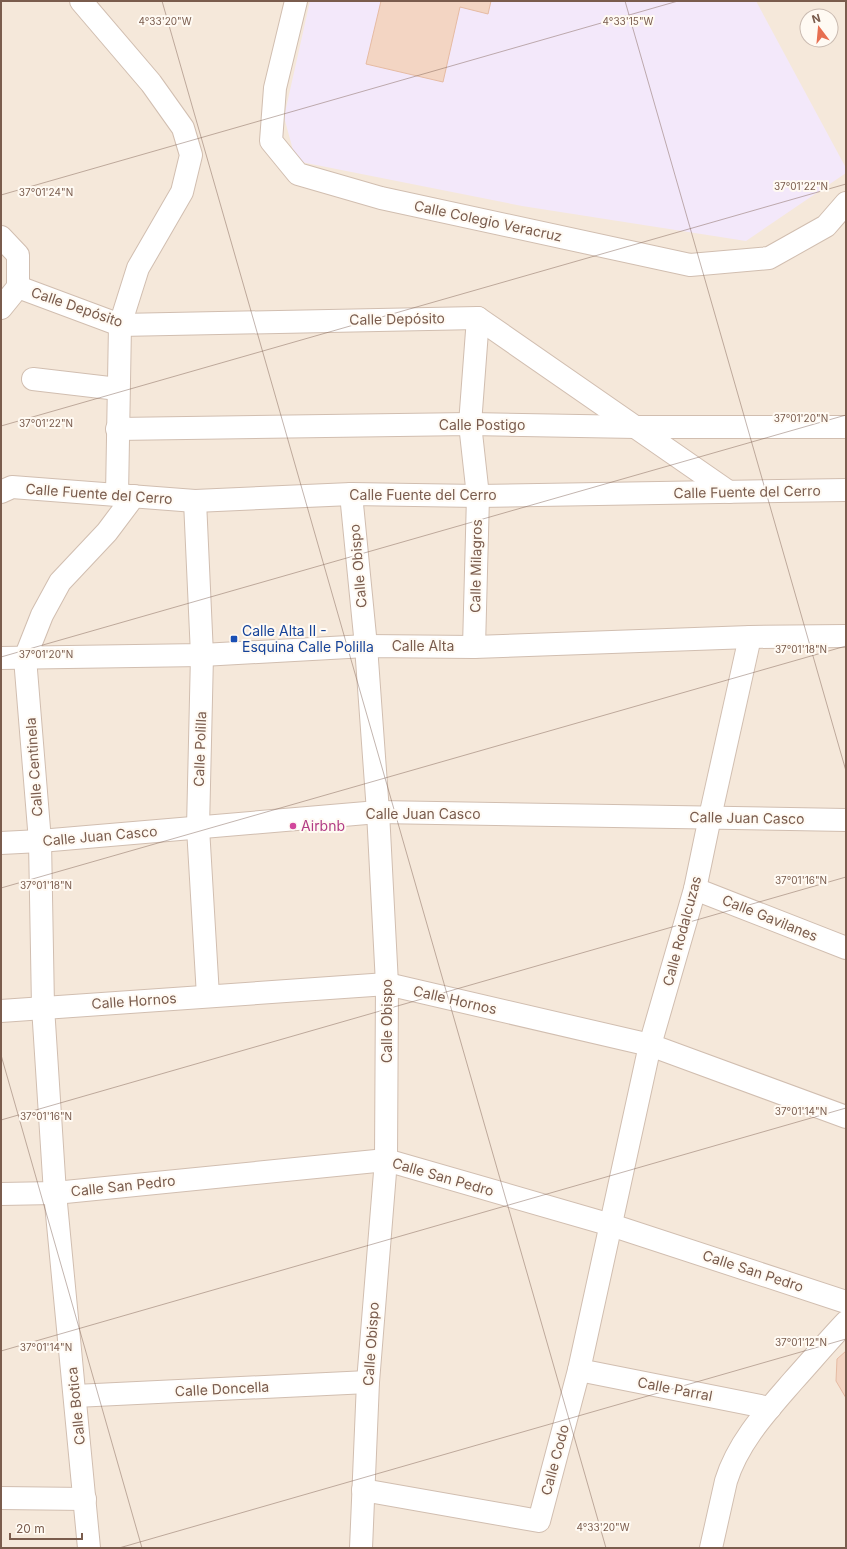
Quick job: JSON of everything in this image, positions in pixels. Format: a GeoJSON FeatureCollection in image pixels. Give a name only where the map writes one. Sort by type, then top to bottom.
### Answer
{"type":"FeatureCollection","features":[{"type":"Feature","properties":{"kind":"street"},"geometry":{"type":"LineString","coordinates":[[81,1],[152,83],[184,128],[191,155],[182,192],[138,268],[120,325],[117,428],[125,496]]}},
{"type":"Feature","properties":{"kind":"street","name":"Calle Colegio Veracruz"},"geometry":{"type":"LineString","coordinates":[[296,1],[275,88],[271,141],[298,174],[380,198],[690,265],[769,258],[826,226],[846,203]]}},
{"type":"Feature","properties":{"kind":"street"},"geometry":{"type":"LineString","coordinates":[[1,237],[18,254],[18,287],[1,308]]}},
{"type":"Feature","properties":{"kind":"street","name":"Calle Depósito"},"geometry":{"type":"LineString","coordinates":[[18,287],[120,325],[478,318]]}},
{"type":"Feature","properties":{"kind":"street"},"geometry":{"type":"LineString","coordinates":[[478,318],[729,492]]}},
{"type":"Feature","properties":{"kind":"street","name":"Calle Milagros"},"geometry":{"type":"LineString","coordinates":[[474,646],[478,496],[470,424],[478,318]]}},
{"type":"Feature","properties":{"kind":"street"},"geometry":{"type":"LineString","coordinates":[[33,379],[118,389]]}},
{"type":"Feature","properties":{"kind":"street","name":"Calle Postigo"},"geometry":{"type":"LineString","coordinates":[[117,428],[470,424],[636,428],[846,427]]}},
{"type":"Feature","properties":{"kind":"street","name":"Calle Fuente del Cerro"},"geometry":{"type":"LineString","coordinates":[[1,492],[12,487],[195,501],[351,494],[478,496],[846,490]]}},
{"type":"Feature","properties":{"kind":"street","name":"Calle Obispo"},"geometry":{"type":"LineString","coordinates":[[351,494],[366,646],[378,812],[387,984],[386,1160],[368,1382],[361,1548]]}},
{"type":"Feature","properties":{"kind":"street","name":"Calle Centinela"},"geometry":{"type":"LineString","coordinates":[[55,1193],[43,1007],[40,841],[25,658],[42,615],[60,582],[107,532],[125,496]]}},
{"type":"Feature","properties":{"kind":"street","name":"Calle Polilla"},"geometry":{"type":"LineString","coordinates":[[195,501],[202,655],[198,828],[208,996]]}},
{"type":"Feature","properties":{"kind":"street","name":"Calle Alta"},"geometry":{"type":"LineString","coordinates":[[1,658],[202,655],[366,646],[474,646],[750,637],[846,636]]}},
{"type":"Feature","properties":{"kind":"street","name":"Calle Rodalcuzas"},"geometry":{"type":"LineString","coordinates":[[611,1225],[650,1045],[695,888],[750,637]]}},
{"type":"Feature","properties":{"kind":"street","name":"Calle Juan Casco"},"geometry":{"type":"LineString","coordinates":[[1,843],[40,841],[378,812],[846,820]]}},
{"type":"Feature","properties":{"kind":"street","name":"Calle Gavilanes"},"geometry":{"type":"LineString","coordinates":[[695,888],[846,948]]}},
{"type":"Feature","properties":{"kind":"street","name":"Calle Hornos"},"geometry":{"type":"LineString","coordinates":[[1,1010],[387,984],[650,1045],[846,1118]]}},
{"type":"Feature","properties":{"kind":"street","name":"Calle San Pedro"},"geometry":{"type":"LineString","coordinates":[[1,1194],[55,1193],[386,1160],[611,1225],[846,1302]]}},
{"type":"Feature","properties":{"kind":"street","name":"Calle Botica"},"geometry":{"type":"LineString","coordinates":[[55,1193],[86,1499],[89,1548]]}},
{"type":"Feature","properties":{"kind":"street","name":"Calle Codo"},"geometry":{"type":"LineString","coordinates":[[363,1490],[539,1521],[579,1370],[611,1225]]}},
{"type":"Feature","properties":{"kind":"street"},"geometry":{"type":"LineString","coordinates":[[711,1548],[729,1472],[742,1446],[770,1408],[846,1322]]}},
{"type":"Feature","properties":{"kind":"street","name":"Calle Parral"},"geometry":{"type":"LineString","coordinates":[[579,1370],[770,1408]]}},
{"type":"Feature","properties":{"kind":"street","name":"Calle Doncella"},"geometry":{"type":"LineString","coordinates":[[75,1396],[368,1382]]}},
{"type":"Feature","properties":{"kind":"street"},"geometry":{"type":"LineString","coordinates":[[1,1498],[86,1499]]}},
{"type":"Feature","properties":{"kind":"shaded area"},"geometry":{"type":"Polygon","coordinates":[[[1,1],[846,1],[846,1548],[1,1548],[1,1]]]}},
{"type":"Feature","properties":{"kind":"shaded area"},"geometry":{"type":"Polygon","coordinates":[[[310,1],[756,1],[846,168],[846,173],[746,241],[522,206],[296,161],[284,117],[310,1]]]}},
{"type":"Feature","properties":{"kind":"building"},"geometry":{"type":"Polygon","coordinates":[[[381,1],[491,1],[488,14],[460,7],[443,82],[366,64],[381,1]]]}},
{"type":"Feature","properties":{"kind":"building"},"geometry":{"type":"Polygon","coordinates":[[[846,1351],[846,1398],[836,1381],[837,1359],[846,1351]]]}},
{"type":"Feature","properties":{"kind":"place","name":"Calle Alta II - Esquina Calle Polilla"},"geometry":{"type":"Point","coordinates":[234,639]}},
{"type":"Feature","properties":{"kind":"place","name":"Airbnb"},"geometry":{"type":"Point","coordinates":[293,826]}}]}
